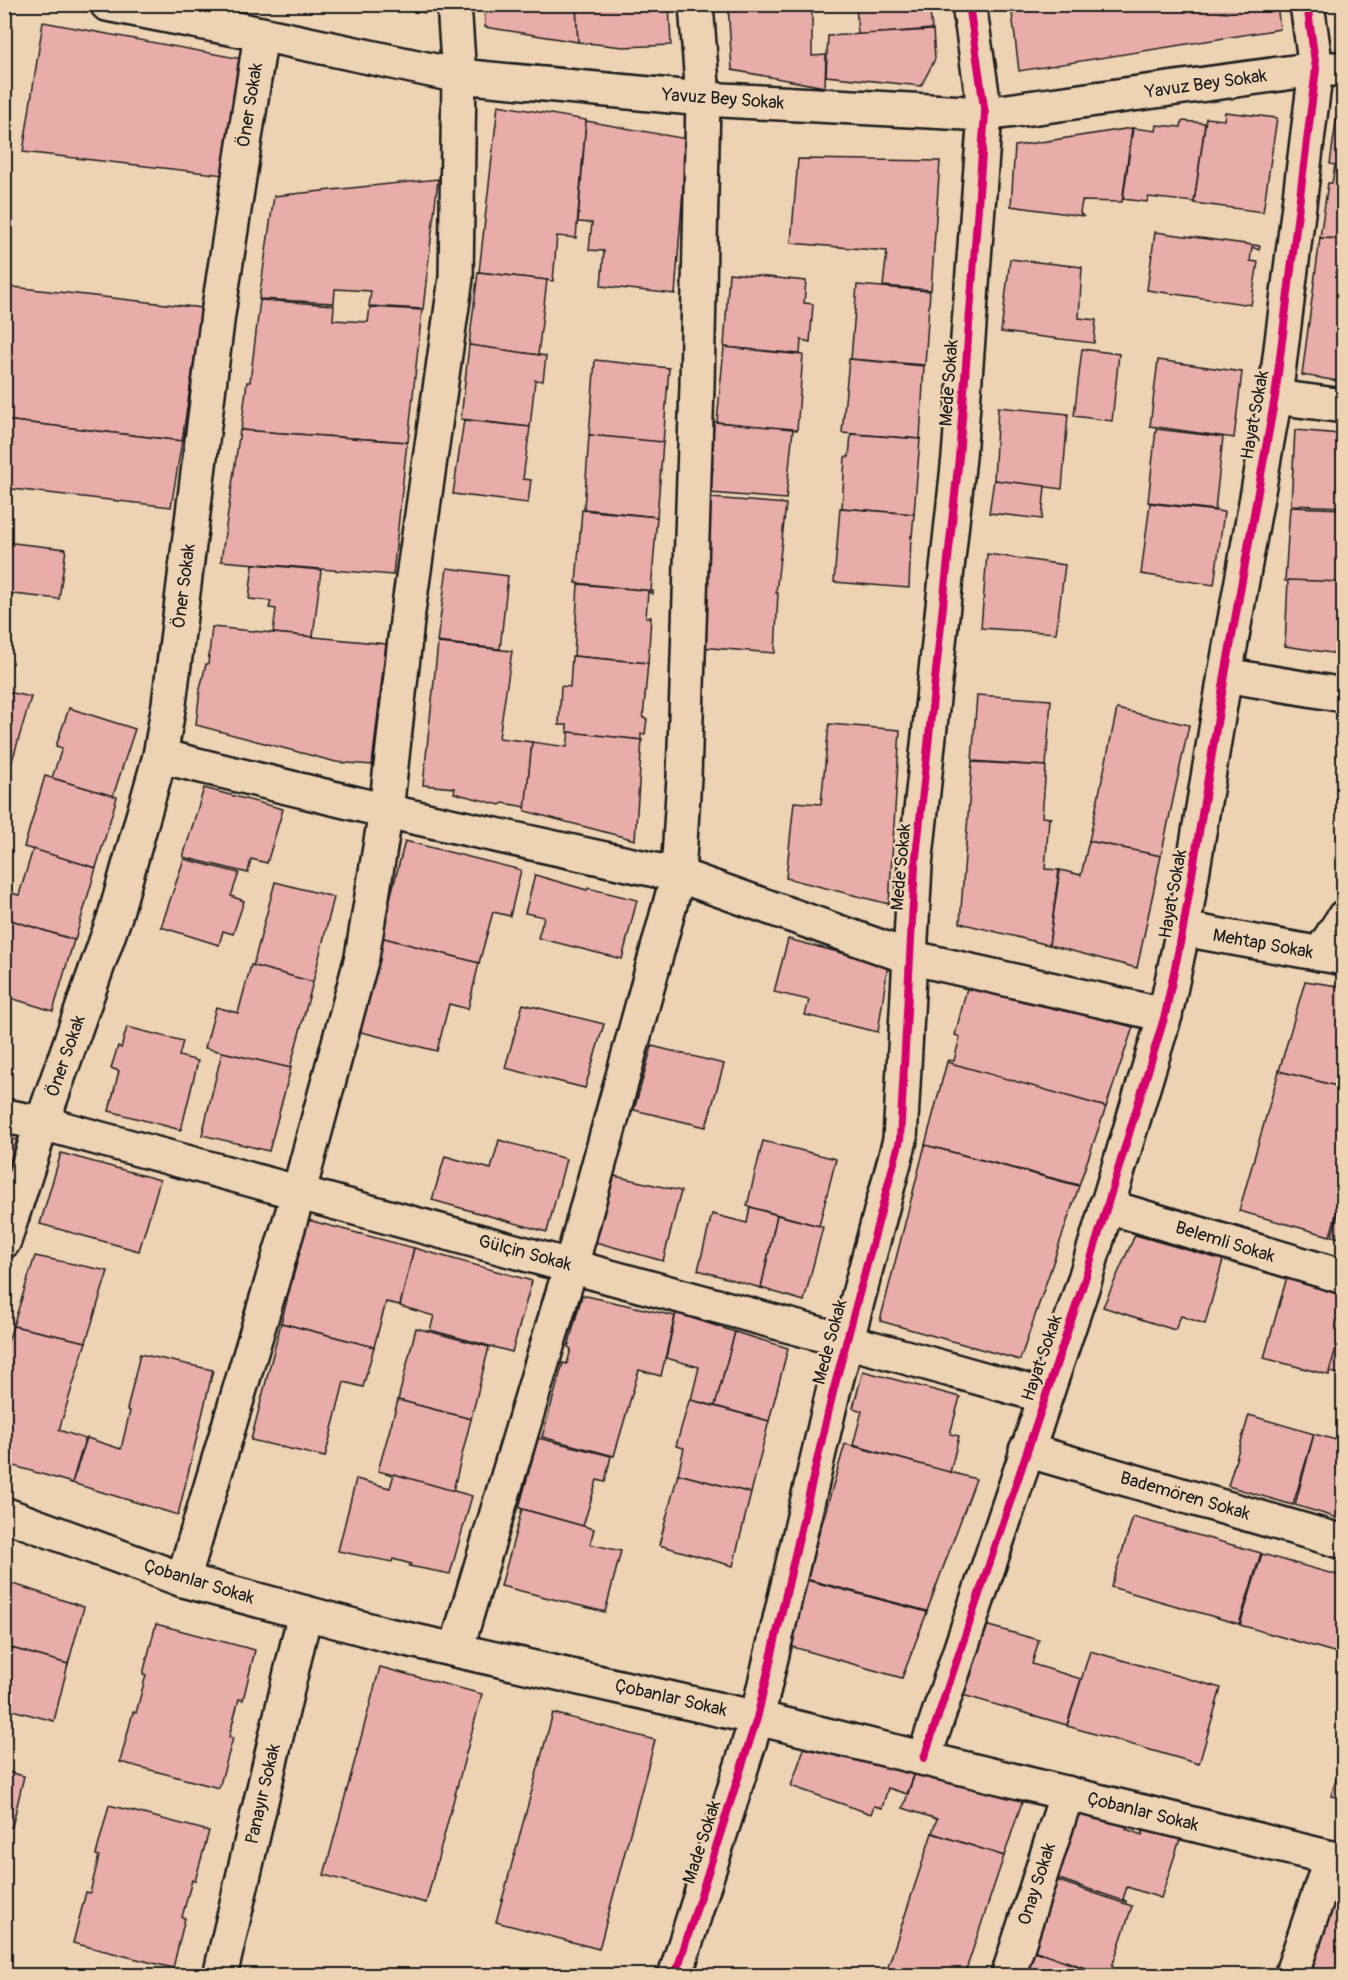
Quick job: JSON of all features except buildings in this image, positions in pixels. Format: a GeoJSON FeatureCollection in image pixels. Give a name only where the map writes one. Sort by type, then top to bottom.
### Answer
{"type":"FeatureCollection","features":[{"type":"Feature","properties":{"kind":"street","name":"Yavuz Bey Sokak"},"geometry":{"type":"LineString","coordinates":[[107,4],[459,76],[703,99],[985,114],[1330,69]]}},
{"type":"Feature","properties":{"kind":"street"},"geometry":{"type":"LineString","coordinates":[[183,1580],[299,1191],[362,957],[386,811],[408,612],[456,278],[459,76],[454,4]]}},
{"type":"Feature","properties":{"kind":"street"},"geometry":{"type":"LineString","coordinates":[[456,1650],[571,1266],[678,875],[684,777],[697,397],[703,99],[696,4]]}},
{"type":"Feature","properties":{"kind":"street","name":"Mede Sokak"},"geometry":{"type":"LineString","coordinates":[[757,1718],[846,1340],[900,1140],[915,866],[959,457],[985,114],[969,4]]}},
{"type":"Feature","properties":{"kind":"street","name":"Hayat Sokak"},"geometry":{"type":"LineString","coordinates":[[924,1758],[1084,1282],[1165,1015],[1183,929],[1330,69],[1307,4]]}},
{"type":"Feature","properties":{"kind":"street","name":"Öner Sokak"},"geometry":{"type":"LineString","coordinates":[[4,1241],[42,1124],[115,916],[160,756],[169,704],[218,314],[261,34]]}},
{"type":"Feature","properties":{"kind":"street"},"geometry":{"type":"LineString","coordinates":[[1275,397],[1344,406]]}},
{"type":"Feature","properties":{"kind":"street"},"geometry":{"type":"LineString","coordinates":[[1225,675],[1344,695]]}},
{"type":"Feature","properties":{"kind":"street"},"geometry":{"type":"LineString","coordinates":[[160,756],[386,811],[678,875],[909,957],[1165,1015]]}},
{"type":"Feature","properties":{"kind":"street"},"geometry":{"type":"LineString","coordinates":[[1332,956],[1344,917]]}},
{"type":"Feature","properties":{"kind":"street","name":"Mehtap Sokak"},"geometry":{"type":"LineString","coordinates":[[1183,929],[1332,956]]}},
{"type":"Feature","properties":{"kind":"street","name":"Gülçin Sokak"},"geometry":{"type":"LineString","coordinates":[[4,1116],[299,1191],[1044,1396]]}},
{"type":"Feature","properties":{"kind":"street","name":"Belemli Sokak"},"geometry":{"type":"LineString","coordinates":[[1107,1206],[1344,1277]]}},
{"type":"Feature","properties":{"kind":"street","name":"Bademören Sokak"},"geometry":{"type":"LineString","coordinates":[[1026,1449],[1344,1542]]}},
{"type":"Feature","properties":{"kind":"street","name":"Çobanlar Sokak"},"geometry":{"type":"LineString","coordinates":[[4,1514],[183,1580],[384,1634],[757,1718],[1337,1859]]}},
{"type":"Feature","properties":{"kind":"street","name":"Panayır Sokak"},"geometry":{"type":"LineString","coordinates":[[220,1976],[305,1613]]}},
{"type":"Feature","properties":{"kind":"street","name":"Made Sokak"},"geometry":{"type":"LineString","coordinates":[[675,1976],[757,1718]]}},
{"type":"Feature","properties":{"kind":"street","name":"Onay Sokak"},"geometry":{"type":"LineString","coordinates":[[1008,1976],[1066,1793]]}},
{"type":"Feature","properties":{"kind":"street"},"geometry":{"type":"LineString","coordinates":[[1291,1976],[1337,1859]]}},
{"type":"Feature","properties":{"kind":"cycle path"},"geometry":{"type":"LineString","coordinates":[[675,1976],[757,1718],[833,1392],[900,1140],[915,866],[959,457],[985,114],[969,4]]}},
{"type":"Feature","properties":{"kind":"cycle path"},"geometry":{"type":"LineString","coordinates":[[924,1758],[1084,1282],[1165,1015],[1183,929],[1225,675],[1275,397],[1316,69],[1307,4]]}}]}
